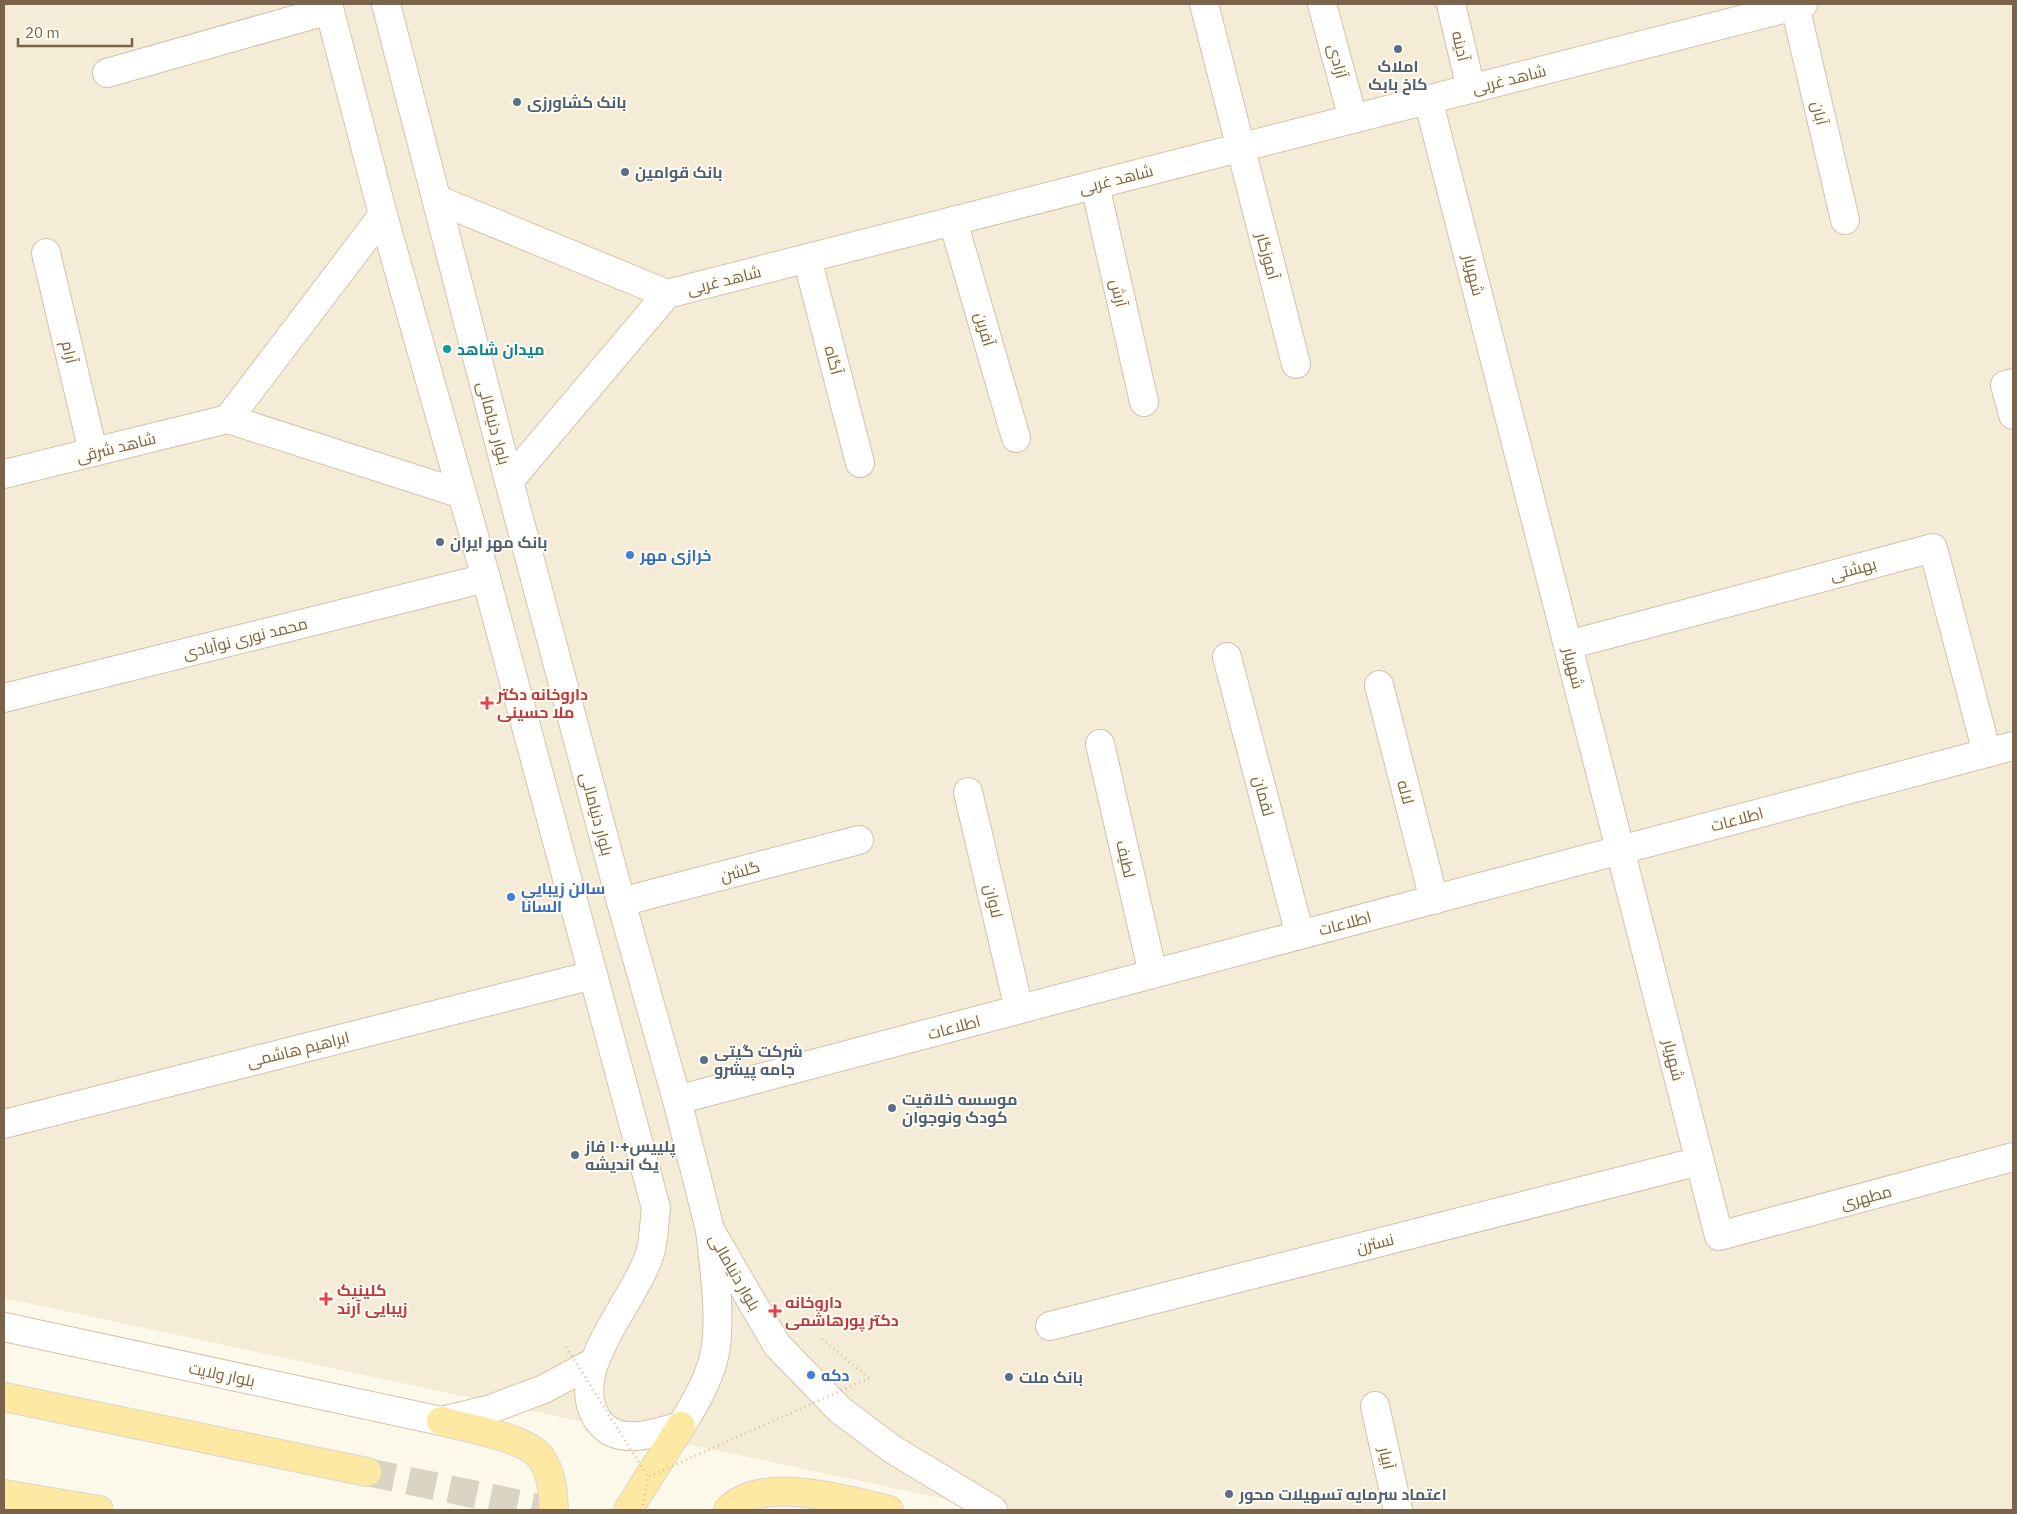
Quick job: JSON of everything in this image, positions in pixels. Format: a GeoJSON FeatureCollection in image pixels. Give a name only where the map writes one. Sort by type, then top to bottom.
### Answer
{"type":"FeatureCollection","features":[{"type":"Feature","properties":{"kind":"main road"},"geometry":{"type":"LineString","coordinates":[[4,1397],[367,1472]]}},
{"type":"Feature","properties":{"kind":"main road"},"geometry":{"type":"LineString","coordinates":[[441,1421],[524,1444],[541,1458],[553,1485],[554,1510]]}},
{"type":"Feature","properties":{"kind":"main road"},"geometry":{"type":"LineString","coordinates":[[628,1510],[682,1426]]}},
{"type":"Feature","properties":{"kind":"main road"},"geometry":{"type":"LineString","coordinates":[[728,1510],[737,1501],[773,1492],[828,1496],[889,1510]]}},
{"type":"Feature","properties":{"kind":"main road"},"geometry":{"type":"LineString","coordinates":[[4,1494],[99,1510]]}},
{"type":"Feature","properties":{"kind":"street","name":"بلوار دنیامالی"},"geometry":{"type":"LineString","coordinates":[[386,4],[509,481],[621,902],[677,1100],[710,1230],[777,1345],[840,1410],[892,1449],[993,1510]]}},
{"type":"Feature","properties":{"kind":"street","name":"آموزگار"},"geometry":{"type":"LineString","coordinates":[[1204,4],[1296,364]]}},
{"type":"Feature","properties":{"kind":"street","name":"آزادی"},"geometry":{"type":"LineString","coordinates":[[1322,4],[1353,119]]}},
{"type":"Feature","properties":{"kind":"street","name":"آدینه"},"geometry":{"type":"LineString","coordinates":[[1451,4],[1471,88]]}},
{"type":"Feature","properties":{"kind":"street","name":"شاهد غربی"},"geometry":{"type":"LineString","coordinates":[[509,481],[667,294],[1428,100],[1751,10],[1799,5]]}},
{"type":"Feature","properties":{"kind":"street","name":"آبان"},"geometry":{"type":"LineString","coordinates":[[1799,5],[1845,220]]}},
{"type":"Feature","properties":{"kind":"street"},"geometry":{"type":"LineString","coordinates":[[107,73],[328,7],[383,216],[486,578],[656,1208],[650,1254],[594,1362],[589,1383],[594,1415],[605,1429],[635,1438],[682,1426],[700,1397],[713,1359],[716,1330],[716,1280],[710,1230]]}},
{"type":"Feature","properties":{"kind":"street","name":"شهریار"},"geometry":{"type":"LineString","coordinates":[[1428,100],[1720,1236]]}},
{"type":"Feature","properties":{"kind":"street","name":"آرش"},"geometry":{"type":"LineString","coordinates":[[1095,185],[1144,402]]}},
{"type":"Feature","properties":{"kind":"street"},"geometry":{"type":"LineString","coordinates":[[436,199],[667,294]]}},
{"type":"Feature","properties":{"kind":"street"},"geometry":{"type":"LineString","coordinates":[[383,216],[228,419],[462,494]]}},
{"type":"Feature","properties":{"kind":"street","name":"آفرین"},"geometry":{"type":"LineString","coordinates":[[954,221],[1016,438]]}},
{"type":"Feature","properties":{"kind":"street","name":"آرام"},"geometry":{"type":"LineString","coordinates":[[46,253],[93,452]]}},
{"type":"Feature","properties":{"kind":"street","name":"آگاه"},"geometry":{"type":"LineString","coordinates":[[807,258],[860,462]]}},
{"type":"Feature","properties":{"kind":"street"},"geometry":{"type":"LineString","coordinates":[[2013,383],[2005,385],[2013,415]]}},
{"type":"Feature","properties":{"kind":"street","name":"شاهد شرقی"},"geometry":{"type":"LineString","coordinates":[[4,474],[228,419]]}},
{"type":"Feature","properties":{"kind":"street","name":"بهشتی"},"geometry":{"type":"LineString","coordinates":[[1568,645],[1933,548],[1987,753]]}},
{"type":"Feature","properties":{"kind":"street","name":"محمد نوری نوآبادی"},"geometry":{"type":"LineString","coordinates":[[4,698],[486,578]]}},
{"type":"Feature","properties":{"kind":"street","name":"لقمان"},"geometry":{"type":"LineString","coordinates":[[1227,657],[1300,935]]}},
{"type":"Feature","properties":{"kind":"street","name":"لاله"},"geometry":{"type":"LineString","coordinates":[[1378,685],[1434,900]]}},
{"type":"Feature","properties":{"kind":"street","name":"لطیف"},"geometry":{"type":"LineString","coordinates":[[1100,744],[1153,974]]}},
{"type":"Feature","properties":{"kind":"street","name":"اطلاعات"},"geometry":{"type":"LineString","coordinates":[[677,1100],[2013,746]]}},
{"type":"Feature","properties":{"kind":"street","name":"لاوان"},"geometry":{"type":"LineString","coordinates":[[968,792],[1019,1009]]}},
{"type":"Feature","properties":{"kind":"street","name":"گلشن"},"geometry":{"type":"LineString","coordinates":[[621,902],[859,840]]}},
{"type":"Feature","properties":{"kind":"street","name":"ابراهیم هاشمی"},"geometry":{"type":"LineString","coordinates":[[4,1124],[593,975]]}},
{"type":"Feature","properties":{"kind":"street","name":"مطهری"},"geometry":{"type":"LineString","coordinates":[[1720,1236],[2013,1157]]}},
{"type":"Feature","properties":{"kind":"street","name":"نسترن"},"geometry":{"type":"LineString","coordinates":[[1050,1326],[1700,1161]]}},
{"type":"Feature","properties":{"kind":"street","name":"بلوار ولایت"},"geometry":{"type":"LineString","coordinates":[[4,1327],[441,1421]]}},
{"type":"Feature","properties":{"kind":"street"},"geometry":{"type":"LineString","coordinates":[[441,1421],[491,1409],[544,1389],[594,1362]]}},
{"type":"Feature","properties":{"kind":"street","name":"آبیار"},"geometry":{"type":"LineString","coordinates":[[1375,1406],[1398,1510]]}},
{"type":"Feature","properties":{"kind":"path"},"geometry":{"type":"LineString","coordinates":[[566,1347],[648,1477],[642,1510]]}},
{"type":"Feature","properties":{"kind":"path"},"geometry":{"type":"LineString","coordinates":[[648,1477],[869,1378]]}},
{"type":"Feature","properties":{"kind":"shaded area"},"geometry":{"type":"Polygon","coordinates":[[[4,4],[2013,4],[2013,1510],[996,1510],[4,1298],[4,4]]]}},
{"type":"Feature","properties":{"kind":"tunnel"},"geometry":{"type":"LineString","coordinates":[[367,1472],[549,1510]]}},
{"type":"Feature","properties":{"kind":"place","name":"املاک کاخ بابک"},"geometry":{"type":"Point","coordinates":[1398,49]}},
{"type":"Feature","properties":{"kind":"place","name":"بانک کشاورزی"},"geometry":{"type":"Point","coordinates":[517,102]}},
{"type":"Feature","properties":{"kind":"place","name":"بانک قوامین"},"geometry":{"type":"Point","coordinates":[625,172]}},
{"type":"Feature","properties":{"kind":"place","name":"میدان شاهد"},"geometry":{"type":"Point","coordinates":[447,349]}},
{"type":"Feature","properties":{"kind":"place","name":"بانک مهر ایران"},"geometry":{"type":"Point","coordinates":[440,542]}},
{"type":"Feature","properties":{"kind":"place","name":"خرازی مهر"},"geometry":{"type":"Point","coordinates":[630,555]}},
{"type":"Feature","properties":{"kind":"place","name":"داروخانه دکتر ملا حسینی"},"geometry":{"type":"Point","coordinates":[487,703]}},
{"type":"Feature","properties":{"kind":"place","name":"سالن زيبايي السانا"},"geometry":{"type":"Point","coordinates":[511,897]}},
{"type":"Feature","properties":{"kind":"place","name":"شرکت گیتی جامه پیشرو"},"geometry":{"type":"Point","coordinates":[704,1060]}},
{"type":"Feature","properties":{"kind":"place","name":"موسسه خلاقیت کودک ونوجوان"},"geometry":{"type":"Point","coordinates":[892,1108]}},
{"type":"Feature","properties":{"kind":"place","name":"پلییس+١٠ فاز یک اندیشه"},"geometry":{"type":"Point","coordinates":[575,1155]}},
{"type":"Feature","properties":{"kind":"place","name":"کلینیک زیبایی آرند"},"geometry":{"type":"Point","coordinates":[326,1299]}},
{"type":"Feature","properties":{"kind":"place","name":"داروخانه دکتر پورهاشمی"},"geometry":{"type":"Point","coordinates":[775,1311]}},
{"type":"Feature","properties":{"kind":"place","name":"دکه"},"geometry":{"type":"Point","coordinates":[811,1375]}},
{"type":"Feature","properties":{"kind":"place","name":"بانک ملت"},"geometry":{"type":"Point","coordinates":[1009,1377]}},
{"type":"Feature","properties":{"kind":"place","name":"اعتماد سرمایه تسهیلات محور"},"geometry":{"type":"Point","coordinates":[1229,1494]}}]}
